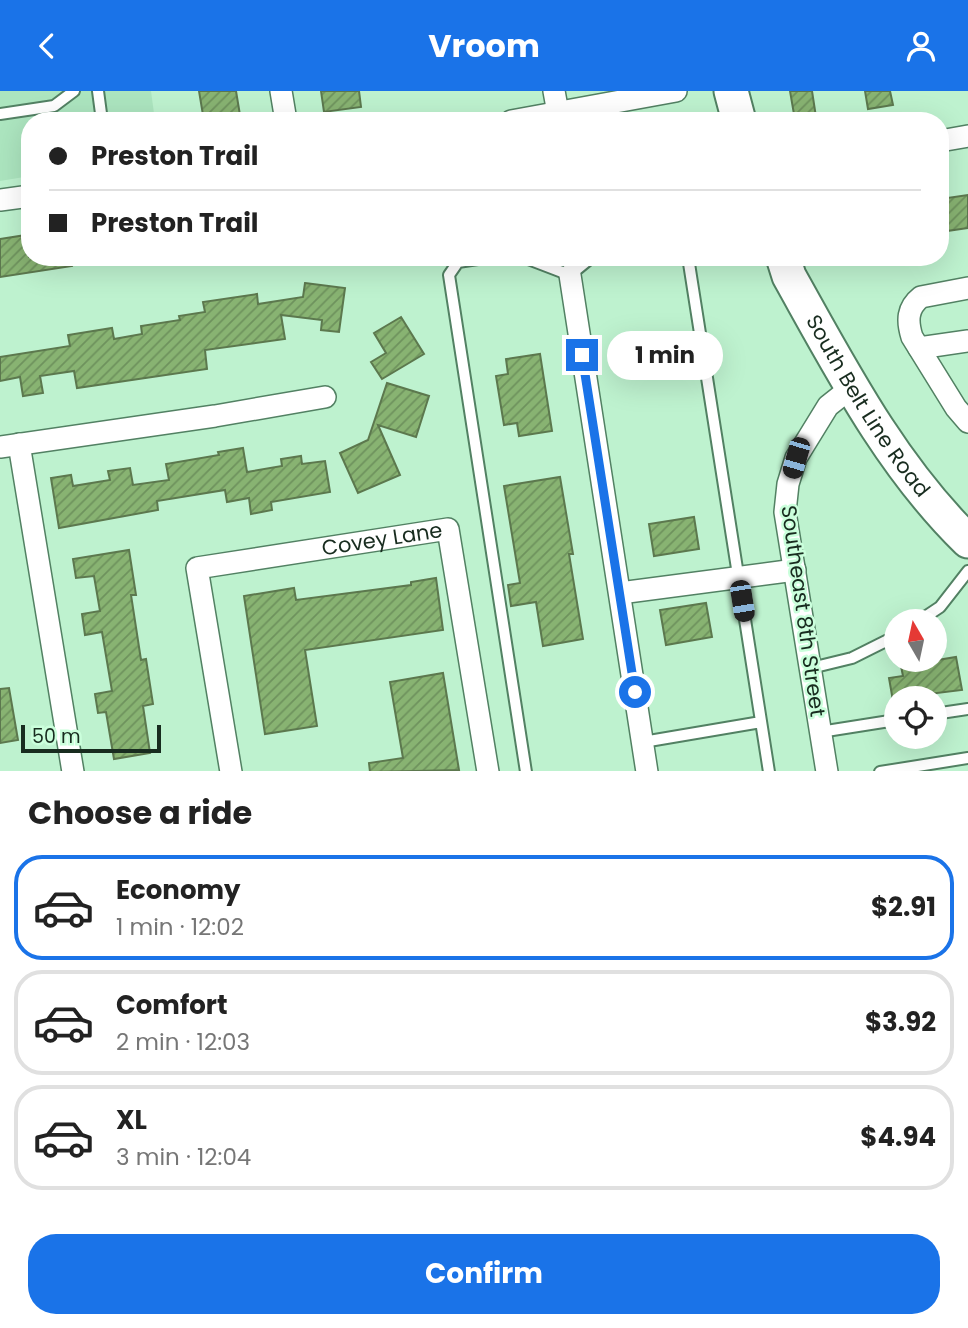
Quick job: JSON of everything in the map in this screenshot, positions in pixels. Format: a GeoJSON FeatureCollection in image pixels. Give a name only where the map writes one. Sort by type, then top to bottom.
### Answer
{"type":"FeatureCollection","features":[{"type":"Feature","properties":{"kind":"main road"},"geometry":{"type":"LineString","coordinates":[[731,91],[737,112]]}},
{"type":"Feature","properties":{"kind":"main road","name":"South Belt Line Road"},"geometry":{"type":"LineString","coordinates":[[786,266],[852,387],[903,466],[946,519],[968,541]]}},
{"type":"Feature","properties":{"kind":"street"},"geometry":{"type":"LineString","coordinates":[[281,91],[284,112]]}},
{"type":"Feature","properties":{"kind":"street"},"geometry":{"type":"LineString","coordinates":[[554,91],[558,112]]}},
{"type":"Feature","properties":{"kind":"street"},"geometry":{"type":"LineString","coordinates":[[563,112],[676,91]]}},
{"type":"Feature","properties":{"kind":"street"},"geometry":{"type":"LineString","coordinates":[[949,140],[968,137]]}},
{"type":"Feature","properties":{"kind":"street"},"geometry":{"type":"LineString","coordinates":[[0,200],[21,197]]}},
{"type":"Feature","properties":{"kind":"street"},"geometry":{"type":"LineString","coordinates":[[570,275],[647,771]]}},
{"type":"Feature","properties":{"kind":"street"},"geometry":{"type":"LineString","coordinates":[[964,411],[919,348],[908,325],[915,301],[926,295],[968,288]]}},
{"type":"Feature","properties":{"kind":"street"},"geometry":{"type":"LineString","coordinates":[[919,348],[968,341]]}},
{"type":"Feature","properties":{"kind":"street","name":"Southeast 8th Street"},"geometry":{"type":"LineString","coordinates":[[827,771],[785,512],[796,458],[828,406],[852,387]]}},
{"type":"Feature","properties":{"kind":"street"},"geometry":{"type":"LineString","coordinates":[[72,771],[10,446],[325,397]]}},
{"type":"Feature","properties":{"kind":"street","name":"Covey Lane"},"geometry":{"type":"LineString","coordinates":[[232,771],[197,568],[448,529],[488,771]]}},
{"type":"Feature","properties":{"kind":"street"},"geometry":{"type":"LineString","coordinates":[[620,593],[794,570]]}},
{"type":"Feature","properties":{"kind":"lane"},"geometry":{"type":"LineString","coordinates":[[0,114],[54,106],[74,91]]}},
{"type":"Feature","properties":{"kind":"lane"},"geometry":{"type":"LineString","coordinates":[[98,91],[102,112]]}},
{"type":"Feature","properties":{"kind":"lane"},"geometry":{"type":"LineString","coordinates":[[456,266],[449,275],[526,771]]}},
{"type":"Feature","properties":{"kind":"lane"},"geometry":{"type":"LineString","coordinates":[[546,266],[570,275],[581,266]]}},
{"type":"Feature","properties":{"kind":"lane"},"geometry":{"type":"LineString","coordinates":[[689,266],[769,771]]}},
{"type":"Feature","properties":{"kind":"lane"},"geometry":{"type":"LineString","coordinates":[[937,609],[968,571]]}},
{"type":"Feature","properties":{"kind":"lane"},"geometry":{"type":"LineString","coordinates":[[811,668],[852,658],[884,642]]}},
{"type":"Feature","properties":{"kind":"lane"},"geometry":{"type":"LineString","coordinates":[[947,713],[968,709]]}},
{"type":"Feature","properties":{"kind":"lane"},"geometry":{"type":"LineString","coordinates":[[643,742],[761,722]]}},
{"type":"Feature","properties":{"kind":"lane"},"geometry":{"type":"LineString","coordinates":[[820,732],[884,722]]}},
{"type":"Feature","properties":{"kind":"lane"},"geometry":{"type":"LineString","coordinates":[[886,771],[968,758]]}},
{"type":"Feature","properties":{"kind":"shaded area"},"geometry":{"type":"Polygon","coordinates":[[[0,91],[151,91],[154,112],[21,112],[21,178],[0,181],[0,91]]]}},
{"type":"Feature","properties":{"kind":"building"},"geometry":{"type":"Polygon","coordinates":[[[199,91],[236,91],[240,112],[202,112],[199,91]]]}},
{"type":"Feature","properties":{"kind":"building"},"geometry":{"type":"Polygon","coordinates":[[[321,91],[359,91],[361,107],[324,112],[321,91]]]}},
{"type":"Feature","properties":{"kind":"building"},"geometry":{"type":"Polygon","coordinates":[[[790,91],[812,91],[815,112],[794,112],[790,91]]]}},
{"type":"Feature","properties":{"kind":"building"},"geometry":{"type":"Polygon","coordinates":[[[865,91],[890,91],[893,105],[868,109],[865,91]]]}},
{"type":"Feature","properties":{"kind":"building"},"geometry":{"type":"Polygon","coordinates":[[[968,195],[968,228],[949,231],[949,198],[968,195]]]}},
{"type":"Feature","properties":{"kind":"building"},"geometry":{"type":"Polygon","coordinates":[[[21,236],[21,266],[72,266],[0,277],[0,239],[21,236]]]}},
{"type":"Feature","properties":{"kind":"building"},"geometry":{"type":"Polygon","coordinates":[[[305,283],[345,288],[339,332],[321,330],[322,320],[281,315],[285,339],[205,350],[207,369],[77,388],[74,371],[40,376],[43,393],[23,396],[20,377],[0,381],[0,357],[70,346],[68,335],[112,328],[114,339],[142,334],[141,326],[180,320],[179,316],[205,312],[203,302],[257,294],[258,304],[303,297],[305,283]]]}},
{"type":"Feature","properties":{"kind":"building"},"geometry":{"type":"Polygon","coordinates":[[[401,317],[424,354],[382,379],[371,362],[386,353],[374,333],[401,317]]]}},
{"type":"Feature","properties":{"kind":"building"},"geometry":{"type":"Polygon","coordinates":[[[540,354],[552,431],[519,436],[517,423],[504,425],[496,376],[508,374],[506,359],[540,354]]]}},
{"type":"Feature","properties":{"kind":"building"},"geometry":{"type":"Polygon","coordinates":[[[387,383],[429,396],[416,437],[378,425],[400,475],[358,493],[340,453],[368,440],[387,383]]]}},
{"type":"Feature","properties":{"kind":"building"},"geometry":{"type":"Polygon","coordinates":[[[243,448],[247,472],[282,466],[281,459],[301,456],[302,464],[325,461],[330,492],[271,502],[272,510],[251,514],[249,498],[227,502],[225,490],[157,501],[158,510],[59,528],[51,478],[71,475],[73,486],[110,480],[108,471],[130,468],[133,485],[169,480],[166,464],[243,448]]]}},
{"type":"Feature","properties":{"kind":"building"},"geometry":{"type":"Polygon","coordinates":[[[560,477],[583,639],[543,646],[536,602],[511,606],[508,585],[520,583],[504,486],[560,477]]]}},
{"type":"Feature","properties":{"kind":"building"},"geometry":{"type":"Polygon","coordinates":[[[694,517],[699,549],[654,556],[649,524],[694,517]]]}},
{"type":"Feature","properties":{"kind":"building"},"geometry":{"type":"Polygon","coordinates":[[[129,550],[136,595],[131,595],[141,660],[146,659],[153,704],[143,706],[150,753],[114,759],[106,712],[98,713],[95,694],[112,691],[102,632],[85,635],[82,614],[100,611],[94,576],[76,578],[73,559],[129,550]]]}},
{"type":"Feature","properties":{"kind":"building"},"geometry":{"type":"Polygon","coordinates":[[[436,578],[443,630],[305,650],[317,726],[265,734],[244,596],[294,588],[296,600],[411,585],[411,582],[436,578]]]}},
{"type":"Feature","properties":{"kind":"building"},"geometry":{"type":"Polygon","coordinates":[[[706,603],[712,637],[666,645],[660,610],[706,603]]]}},
{"type":"Feature","properties":{"kind":"building"},"geometry":{"type":"Polygon","coordinates":[[[956,657],[962,690],[947,692],[947,686],[890,686],[889,678],[903,676],[902,672],[947,672],[947,658],[956,657]]]}},
{"type":"Feature","properties":{"kind":"building"},"geometry":{"type":"Polygon","coordinates":[[[443,673],[459,770],[370,771],[369,763],[403,758],[390,682],[443,673]]]}},
{"type":"Feature","properties":{"kind":"building"},"geometry":{"type":"Polygon","coordinates":[[[9,688],[18,740],[0,743],[0,689],[9,688]]]}},
{"type":"Feature","properties":{"kind":"route"},"geometry":{"type":"LineString","coordinates":[[582,355],[635,692]]}}]}
